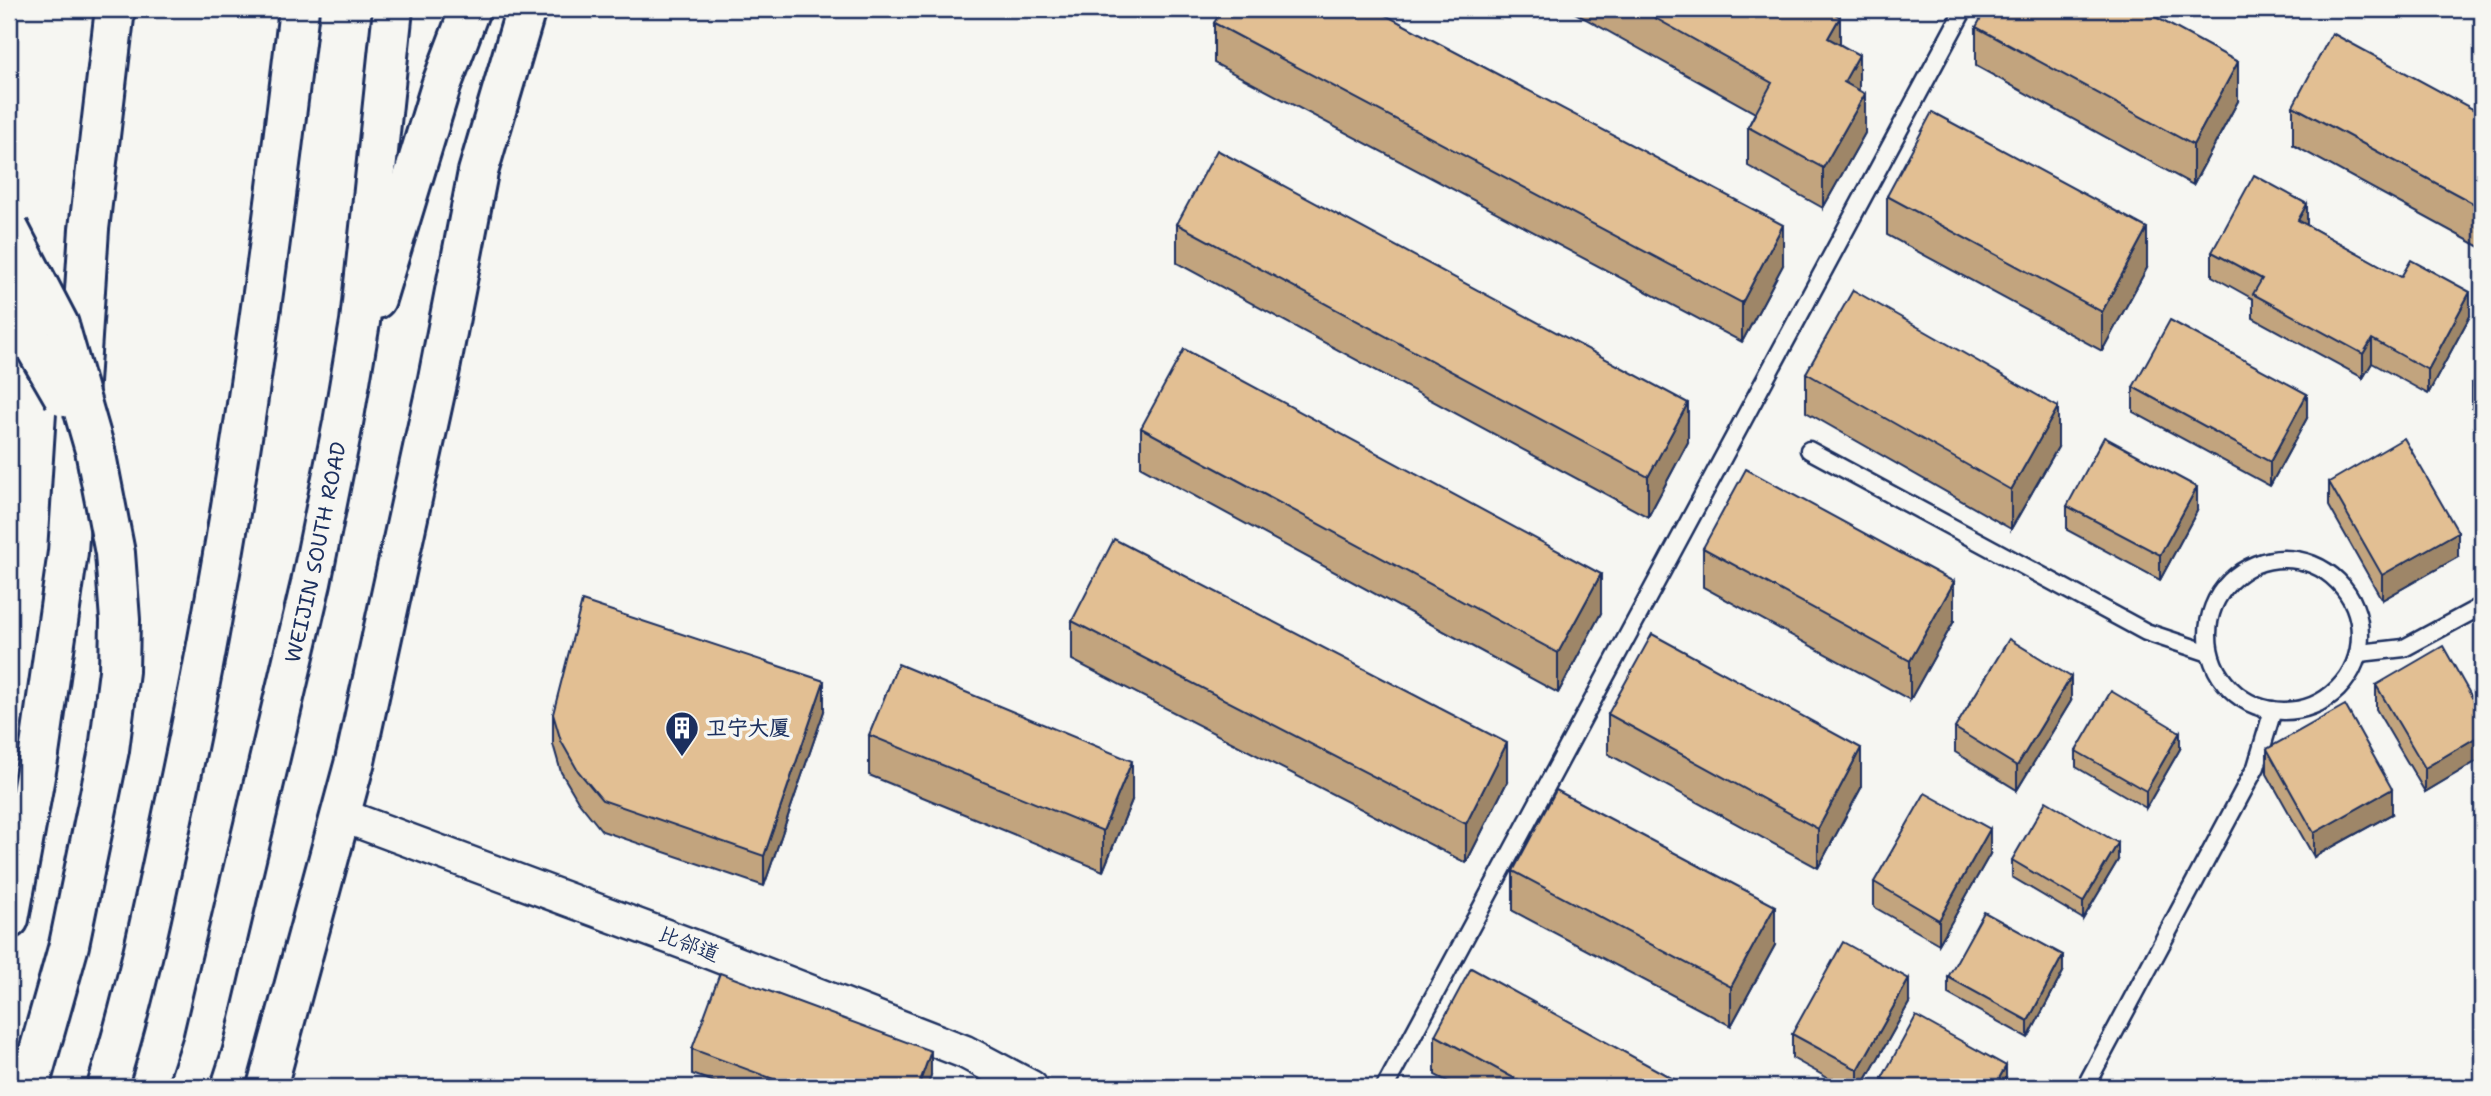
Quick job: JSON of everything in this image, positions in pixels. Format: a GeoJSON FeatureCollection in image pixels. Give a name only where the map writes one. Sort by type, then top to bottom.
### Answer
{"type":"FeatureCollection","features":[{"type":"Feature","properties":{"kind":"main road"},"geometry":{"type":"LineString","coordinates":[[9,919],[39,754],[68,552],[89,229],[115,9]]}},
{"type":"Feature","properties":{"kind":"main road"},"geometry":{"type":"LineString","coordinates":[[107,1087],[128,1022],[206,662],[254,375],[299,9]]}},
{"type":"Feature","properties":{"kind":"main road","name":"WEIJIN SOUTH ROAD"},"geometry":{"type":"LineString","coordinates":[[188,1087],[203,1041],[312,583],[352,367],[387,86],[393,9]]}},
{"type":"Feature","properties":{"kind":"main road"},"geometry":{"type":"LineString","coordinates":[[352,367],[391,257],[441,86],[470,9]]}},
{"type":"Feature","properties":{"kind":"main road"},"geometry":{"type":"LineString","coordinates":[[268,1087],[341,815],[438,379],[478,172],[526,9]]}},
{"type":"Feature","properties":{"kind":"main road"},"geometry":{"type":"LineString","coordinates":[[9,229],[59,325],[95,450],[115,553],[120,620],[119,671],[109,750],[72,932],[29,1087]]}},
{"type":"Feature","properties":{"kind":"main road"},"geometry":{"type":"LineString","coordinates":[[9,302],[95,450]]}},
{"type":"Feature","properties":{"kind":"street","name":"比邻道"},"geometry":{"type":"LineString","coordinates":[[341,815],[693,946],[952,1047],[1031,1087]]}},
{"type":"Feature","properties":{"kind":"lane"},"geometry":{"type":"LineString","coordinates":[[1385,1087],[1964,9]]}},
{"type":"Feature","properties":{"kind":"lane"},"geometry":{"type":"LineString","coordinates":[[1809,450],[2146,632],[2209,653]]}},
{"type":"Feature","properties":{"kind":"lane"},"geometry":{"type":"LineString","coordinates":[[2273,559],[2298,559],[2322,568],[2341,583],[2355,604],[2362,628],[2360,653],[2350,676],[2333,696],[2311,708],[2285,713],[2259,708],[2236,696],[2219,677],[2209,653],[2208,626],[2215,601],[2230,581],[2250,566],[2273,559]]}},
{"type":"Feature","properties":{"kind":"lane"},"geometry":{"type":"LineString","coordinates":[[2360,653],[2404,648],[2482,606]]}},
{"type":"Feature","properties":{"kind":"lane"},"geometry":{"type":"LineString","coordinates":[[2085,1087],[2256,766],[2273,710]]}},
{"type":"Feature","properties":{"kind":"building"},"geometry":{"type":"Polygon","coordinates":[[[1222,9],[1374,9],[1783,225],[1742,303],[1214,23],[1222,9]]]}},
{"type":"Feature","properties":{"kind":"building"},"geometry":{"type":"Polygon","coordinates":[[[1639,9],[1826,9],[1840,17],[1828,38],[1859,55],[1844,82],[1865,94],[1823,168],[1748,127],[1772,83],[1639,9]]]}},
{"type":"Feature","properties":{"kind":"building"},"geometry":{"type":"Polygon","coordinates":[[[1986,9],[2141,9],[2238,62],[2193,145],[1976,27],[1986,9]]]}},
{"type":"Feature","properties":{"kind":"building"},"geometry":{"type":"Polygon","coordinates":[[[2332,33],[2482,114],[2482,208],[2293,106],[2332,33]]]}},
{"type":"Feature","properties":{"kind":"building"},"geometry":{"type":"Polygon","coordinates":[[[1932,112],[2147,228],[2102,312],[1887,196],[1932,112]]]}},
{"type":"Feature","properties":{"kind":"building"},"geometry":{"type":"Polygon","coordinates":[[[1217,150],[1688,403],[1648,477],[1177,224],[1217,150]]]}},
{"type":"Feature","properties":{"kind":"building"},"geometry":{"type":"Polygon","coordinates":[[[2254,175],[2307,204],[2298,220],[2401,277],[2411,260],[2470,292],[2428,370],[2372,339],[2363,354],[2253,294],[2262,279],[2212,252],[2254,175]]]}},
{"type":"Feature","properties":{"kind":"building"},"geometry":{"type":"Polygon","coordinates":[[[1853,290],[2058,407],[2011,490],[1806,373],[1853,290]]]}},
{"type":"Feature","properties":{"kind":"building"},"geometry":{"type":"Polygon","coordinates":[[[2170,320],[2307,394],[2270,462],[2133,387],[2170,320]]]}},
{"type":"Feature","properties":{"kind":"building"},"geometry":{"type":"Polygon","coordinates":[[[1184,349],[1601,574],[1558,653],[1141,428],[1184,349]]]}},
{"type":"Feature","properties":{"kind":"building"},"geometry":{"type":"Polygon","coordinates":[[[2482,378],[2482,401],[2472,383],[2482,378]]]}},
{"type":"Feature","properties":{"kind":"building"},"geometry":{"type":"Polygon","coordinates":[[[2104,437],[2197,487],[2160,555],[2067,506],[2104,437]]]}},
{"type":"Feature","properties":{"kind":"building"},"geometry":{"type":"Polygon","coordinates":[[[2404,438],[2458,532],[2382,575],[2329,482],[2404,438]]]}},
{"type":"Feature","properties":{"kind":"building"},"geometry":{"type":"Polygon","coordinates":[[[1746,469],[1954,582],[1910,661],[1703,548],[1746,469]]]}},
{"type":"Feature","properties":{"kind":"building"},"geometry":{"type":"Polygon","coordinates":[[[1114,539],[1507,743],[1466,824],[1072,621],[1114,539]]]}},
{"type":"Feature","properties":{"kind":"building","name":"卫宁大厦"},"geometry":{"type":"Polygon","coordinates":[[[582,601],[824,681],[764,856],[602,800],[578,771],[561,741],[553,714],[582,601]]]}},
{"type":"Feature","properties":{"kind":"building"},"geometry":{"type":"Polygon","coordinates":[[[1652,634],[1861,748],[1818,829],[1608,714],[1652,634]]]}},
{"type":"Feature","properties":{"kind":"building"},"geometry":{"type":"Polygon","coordinates":[[[2009,639],[2071,677],[2017,766],[1955,728],[2009,639]]]}},
{"type":"Feature","properties":{"kind":"building"},"geometry":{"type":"Polygon","coordinates":[[[2443,646],[2482,715],[2482,734],[2425,768],[2376,685],[2443,646]]]}},
{"type":"Feature","properties":{"kind":"building"},"geometry":{"type":"Polygon","coordinates":[[[898,664],[1132,761],[1103,831],[869,735],[898,664]]]}},
{"type":"Feature","properties":{"kind":"building"},"geometry":{"type":"Polygon","coordinates":[[[2111,691],[2180,732],[2146,791],[2076,751],[2111,691]]]}},
{"type":"Feature","properties":{"kind":"building"},"geometry":{"type":"Polygon","coordinates":[[[2345,705],[2392,789],[2314,833],[2267,749],[2345,705]]]}},
{"type":"Feature","properties":{"kind":"building"},"geometry":{"type":"Polygon","coordinates":[[[1556,790],[1775,906],[1731,987],[1513,871],[1556,790]]]}},
{"type":"Feature","properties":{"kind":"building"},"geometry":{"type":"Polygon","coordinates":[[[1925,793],[1990,829],[1939,920],[1874,882],[1925,793]]]}},
{"type":"Feature","properties":{"kind":"building"},"geometry":{"type":"Polygon","coordinates":[[[2046,801],[2118,843],[2083,902],[2012,860],[2046,801]]]}},
{"type":"Feature","properties":{"kind":"building"},"geometry":{"type":"Polygon","coordinates":[[[1984,912],[2063,955],[2028,1021],[1948,977],[1984,912]]]}},
{"type":"Feature","properties":{"kind":"building"},"geometry":{"type":"Polygon","coordinates":[[[1843,942],[1909,979],[1858,1070],[1792,1034],[1843,942]]]}},
{"type":"Feature","properties":{"kind":"building"},"geometry":{"type":"Polygon","coordinates":[[[1471,968],[1688,1087],[1530,1087],[1435,1035],[1471,968]]]}},
{"type":"Feature","properties":{"kind":"building"},"geometry":{"type":"Polygon","coordinates":[[[720,973],[931,1051],[918,1087],[795,1087],[692,1049],[720,973]]]}},
{"type":"Feature","properties":{"kind":"building"},"geometry":{"type":"Polygon","coordinates":[[[1916,1016],[2006,1066],[1994,1087],[1898,1087],[1882,1078],[1916,1016]]]}},
{"type":"Feature","properties":{"kind":"place","name":"卫宁大厦"},"geometry":{"type":"Point","coordinates":[682,758]}}]}
